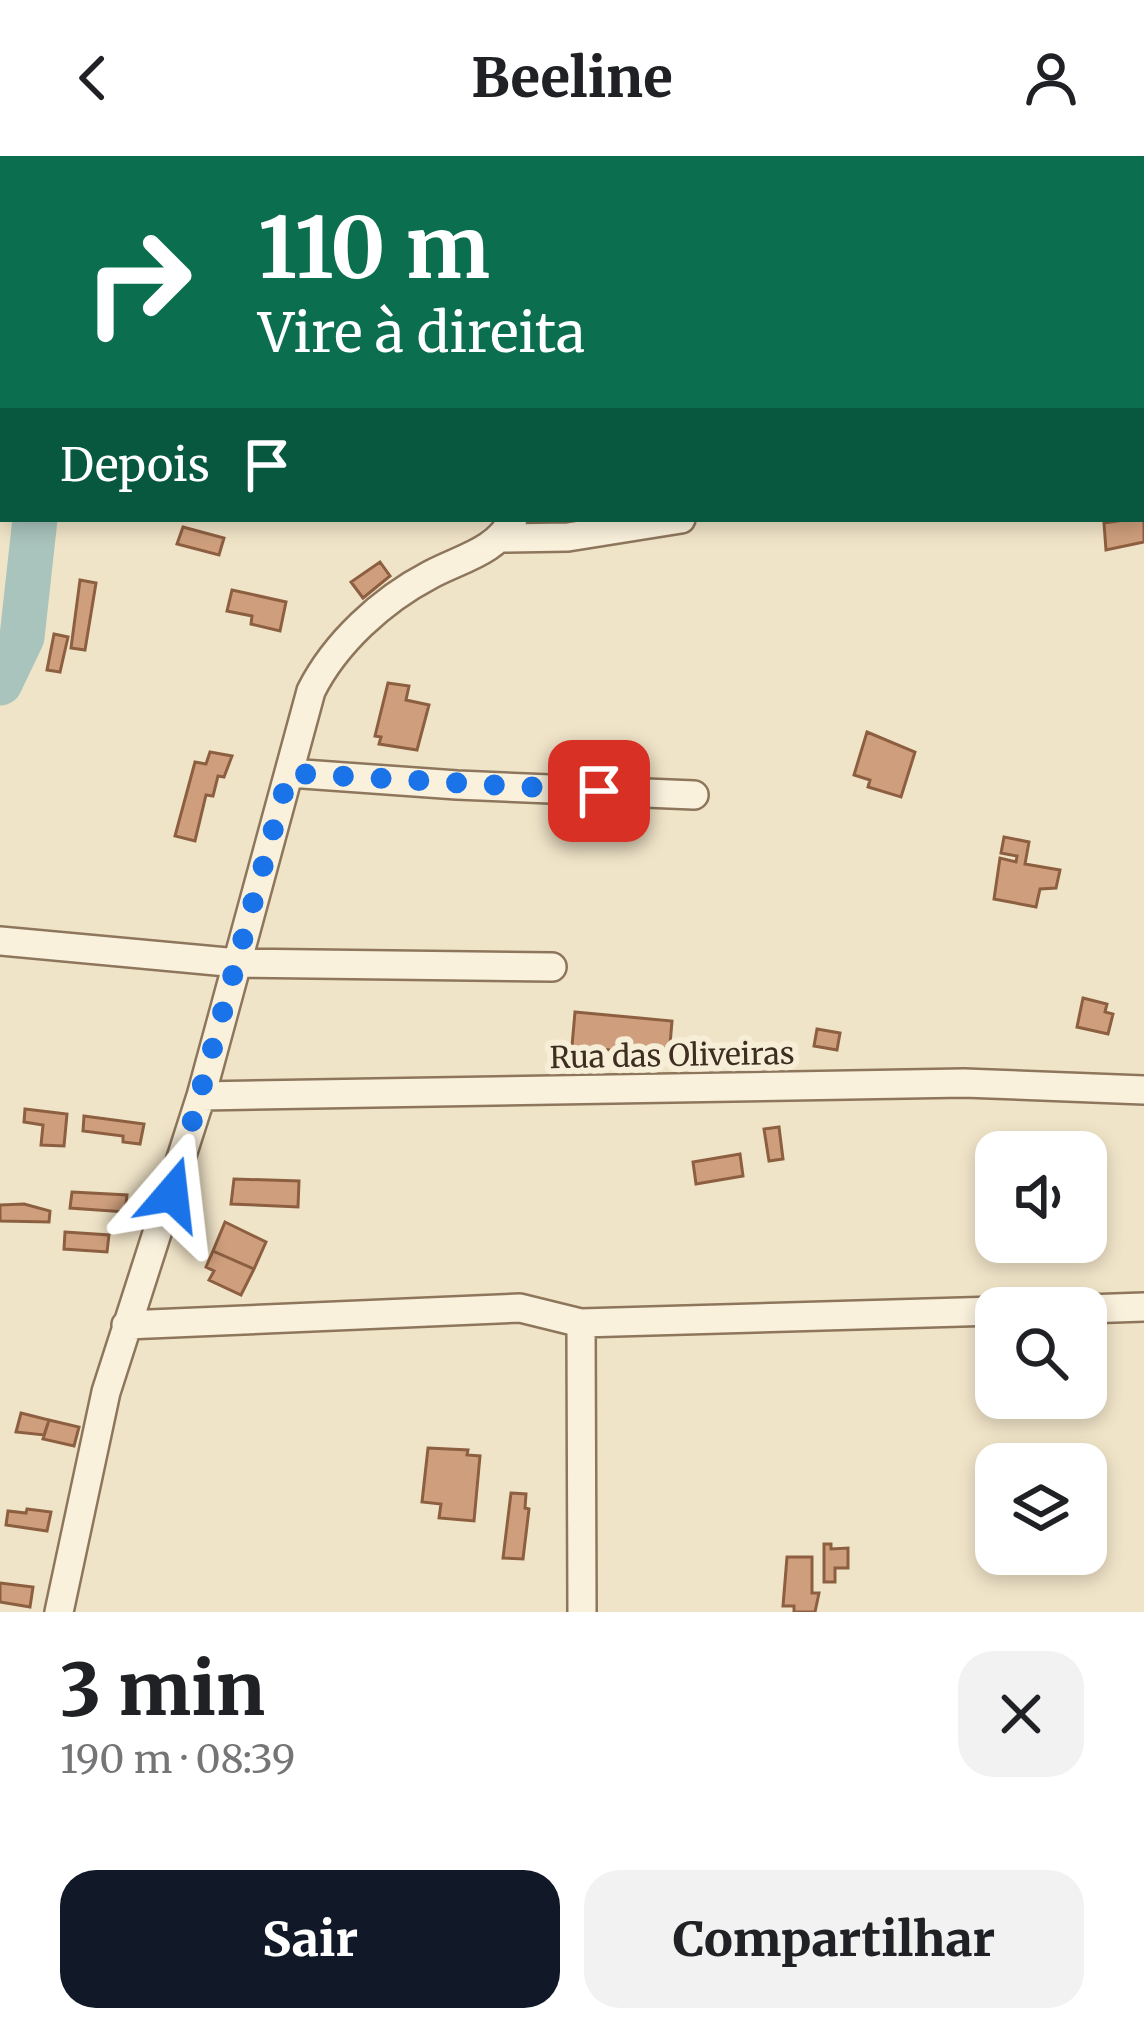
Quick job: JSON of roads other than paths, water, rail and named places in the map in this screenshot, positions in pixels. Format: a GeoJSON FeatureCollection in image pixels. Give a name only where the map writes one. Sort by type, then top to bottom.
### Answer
{"type":"FeatureCollection","features":[{"type":"Feature","properties":{"kind":"street"},"geometry":{"type":"LineString","coordinates":[[59,1612],[106,1392],[201,1096],[311,691],[324,666],[397,595],[508,529],[568,537],[662,522]]}},
{"type":"Feature","properties":{"kind":"street"},"geometry":{"type":"LineString","coordinates":[[289,773],[694,795]]}},
{"type":"Feature","properties":{"kind":"street"},"geometry":{"type":"LineString","coordinates":[[0,940],[238,962],[552,967]]}},
{"type":"Feature","properties":{"kind":"street","name":"Rua das Oliveiras"},"geometry":{"type":"LineString","coordinates":[[201,1096],[964,1083],[1144,1090]]}},
{"type":"Feature","properties":{"kind":"street"},"geometry":{"type":"LineString","coordinates":[[126,1325],[520,1307],[581,1323],[975,1312]]}},
{"type":"Feature","properties":{"kind":"street"},"geometry":{"type":"LineString","coordinates":[[1107,1308],[1144,1307]]}},
{"type":"Feature","properties":{"kind":"street"},"geometry":{"type":"LineString","coordinates":[[581,1323],[582,1612]]}},
{"type":"Feature","properties":{"kind":"waterway"},"geometry":{"type":"LineString","coordinates":[[0,683],[22,637],[35,522]]}}]}
